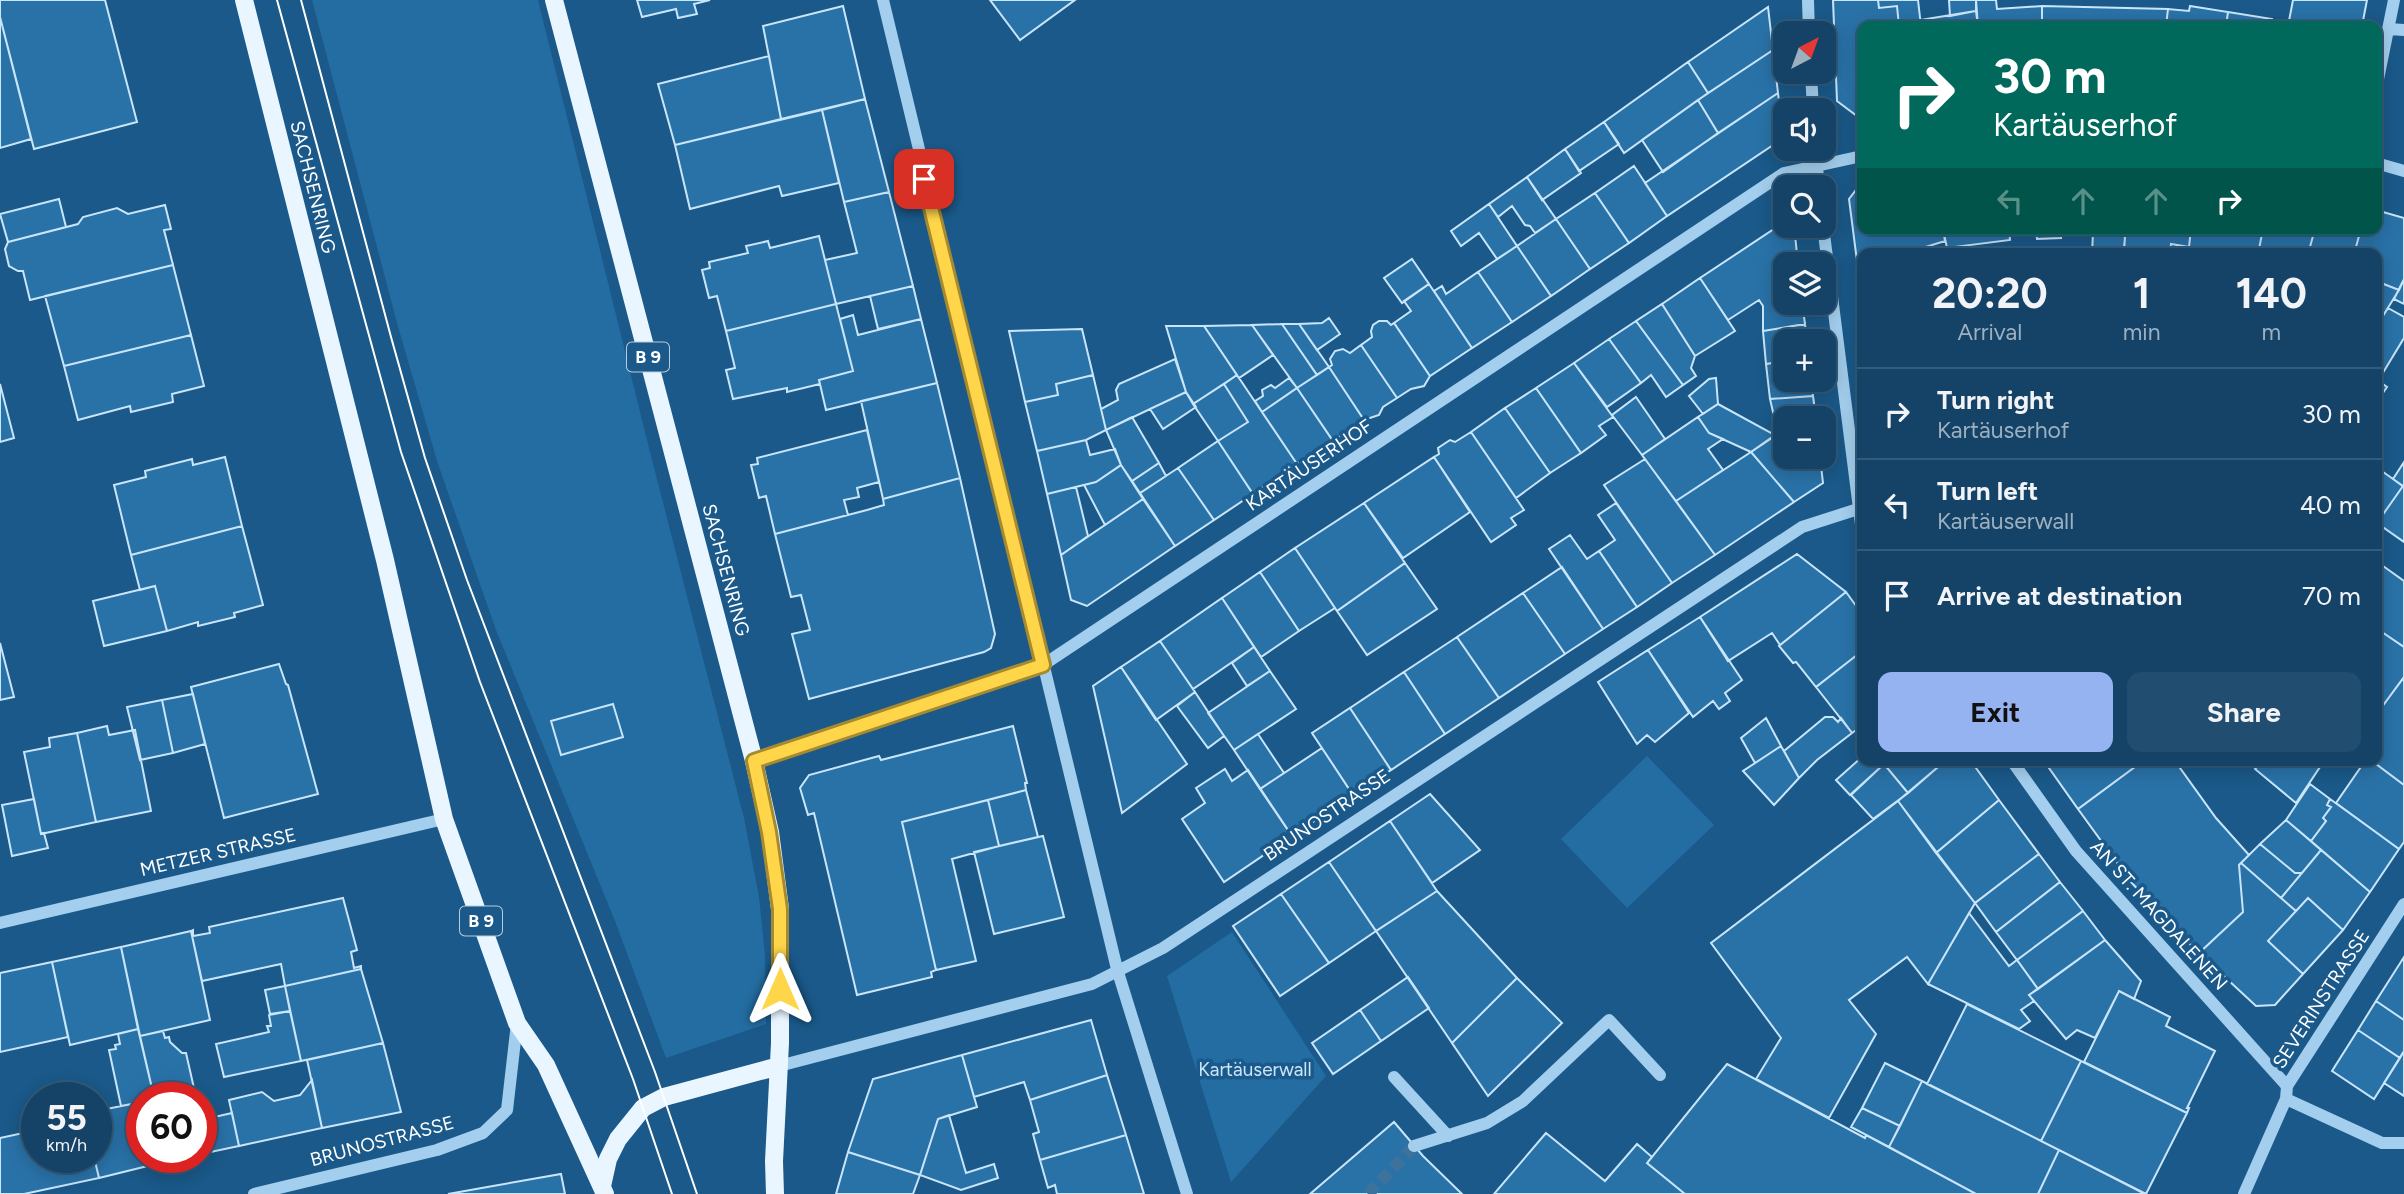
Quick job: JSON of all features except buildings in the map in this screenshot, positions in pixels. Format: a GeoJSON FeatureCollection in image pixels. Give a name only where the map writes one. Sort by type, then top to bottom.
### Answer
{"type":"FeatureCollection","features":[{"type":"Feature","properties":{"kind":"main road","name":"SACHSENRING"},"geometry":{"type":"LineString","coordinates":[[244,0],[385,561],[444,819],[517,1023],[546,1065],[604,1190]]}},
{"type":"Feature","properties":{"kind":"main road","name":"SACHSENRING"},"geometry":{"type":"LineString","coordinates":[[554,0],[754,761],[769,832],[780,909],[775,1194]]}},
{"type":"Feature","properties":{"kind":"main road"},"geometry":{"type":"LineString","coordinates":[[604,1190],[608,1158],[618,1139],[643,1108],[664,1097],[779,1066]]}},
{"type":"Feature","properties":{"kind":"street"},"geometry":{"type":"LineString","coordinates":[[883,0],[1117,969],[1187,1194]]}},
{"type":"Feature","properties":{"kind":"street"},"geometry":{"type":"LineString","coordinates":[[1808,0],[1809,21]]}},
{"type":"Feature","properties":{"kind":"street"},"geometry":{"type":"LineString","coordinates":[[2382,61],[2394,0]]}},
{"type":"Feature","properties":{"kind":"street"},"geometry":{"type":"LineString","coordinates":[[2389,29],[2404,30]]}},
{"type":"Feature","properties":{"kind":"street","name":"KARTÄUSERHOF"},"geometry":{"type":"LineString","coordinates":[[754,761],[1043,665],[1784,173],[1857,157]]}},
{"type":"Feature","properties":{"kind":"street"},"geometry":{"type":"LineString","coordinates":[[1816,161],[1817,175]]}},
{"type":"Feature","properties":{"kind":"street"},"geometry":{"type":"LineString","coordinates":[[2382,165],[2404,172]]}},
{"type":"Feature","properties":{"kind":"street"},"geometry":{"type":"LineString","coordinates":[[1824,238],[1857,501]]}},
{"type":"Feature","properties":{"kind":"street","name":"BRUNOSTRASSE"},"geometry":{"type":"LineString","coordinates":[[779,1066],[1092,984],[1163,948],[1802,527],[1857,509]]}},
{"type":"Feature","properties":{"kind":"street","name":"AN ST. MAGDALENEN"},"geometry":{"type":"LineString","coordinates":[[2016,766],[2076,851],[2287,1093]]}},
{"type":"Feature","properties":{"kind":"street","name":"METZER STRASSE"},"geometry":{"type":"LineString","coordinates":[[0,923],[444,819]]}},
{"type":"Feature","properties":{"kind":"street","name":"SEVERINSTRASSE"},"geometry":{"type":"LineString","coordinates":[[2244,1194],[2287,1093],[2404,904]]}},
{"type":"Feature","properties":{"kind":"street"},"geometry":{"type":"LineString","coordinates":[[1415,1146],[1487,1123],[1523,1101],[1609,1020],[1660,1075]]}},
{"type":"Feature","properties":{"kind":"street","name":"BRUNOSTRASSE"},"geometry":{"type":"LineString","coordinates":[[254,1194],[438,1150],[483,1133],[507,1110],[517,1023]]}},
{"type":"Feature","properties":{"kind":"street"},"geometry":{"type":"LineString","coordinates":[[1394,1077],[1448,1136]]}},
{"type":"Feature","properties":{"kind":"street"},"geometry":{"type":"LineString","coordinates":[[2287,1093],[2382,1143],[2404,1143]]}},
{"type":"Feature","properties":{"kind":"green space"},"geometry":{"type":"Polygon","coordinates":[[[312,0],[538,0],[744,818],[759,897],[765,955],[766,1024],[666,1058],[615,921],[496,630],[437,461],[397,323],[312,0]]]}},
{"type":"Feature","properties":{"kind":"green space"},"geometry":{"type":"Polygon","coordinates":[[[1647,756],[1714,825],[1627,908],[1561,839],[1647,756]]]}},
{"type":"Feature","properties":{"kind":"green space","name":"Kartäuserwall"},"geometry":{"type":"Polygon","coordinates":[[[1232,932],[1326,1076],[1231,1182],[1167,976],[1232,932]]]}},
{"type":"Feature","properties":{"kind":"tunnel"},"geometry":{"type":"LineString","coordinates":[[1368,1194],[1414,1146]]}},
{"type":"Feature","properties":{"kind":"tram line"},"geometry":{"type":"LineString","coordinates":[[277,0],[401,452],[480,682],[633,1079],[672,1194]]}},
{"type":"Feature","properties":{"kind":"tram line"},"geometry":{"type":"LineString","coordinates":[[301,0],[425,458],[467,580],[655,1072],[697,1194]]}},
{"type":"Feature","properties":{"kind":"route"},"geometry":{"type":"LineString","coordinates":[[780,989],[780,909],[769,832],[754,761],[1043,665],[924,179]]}}]}
